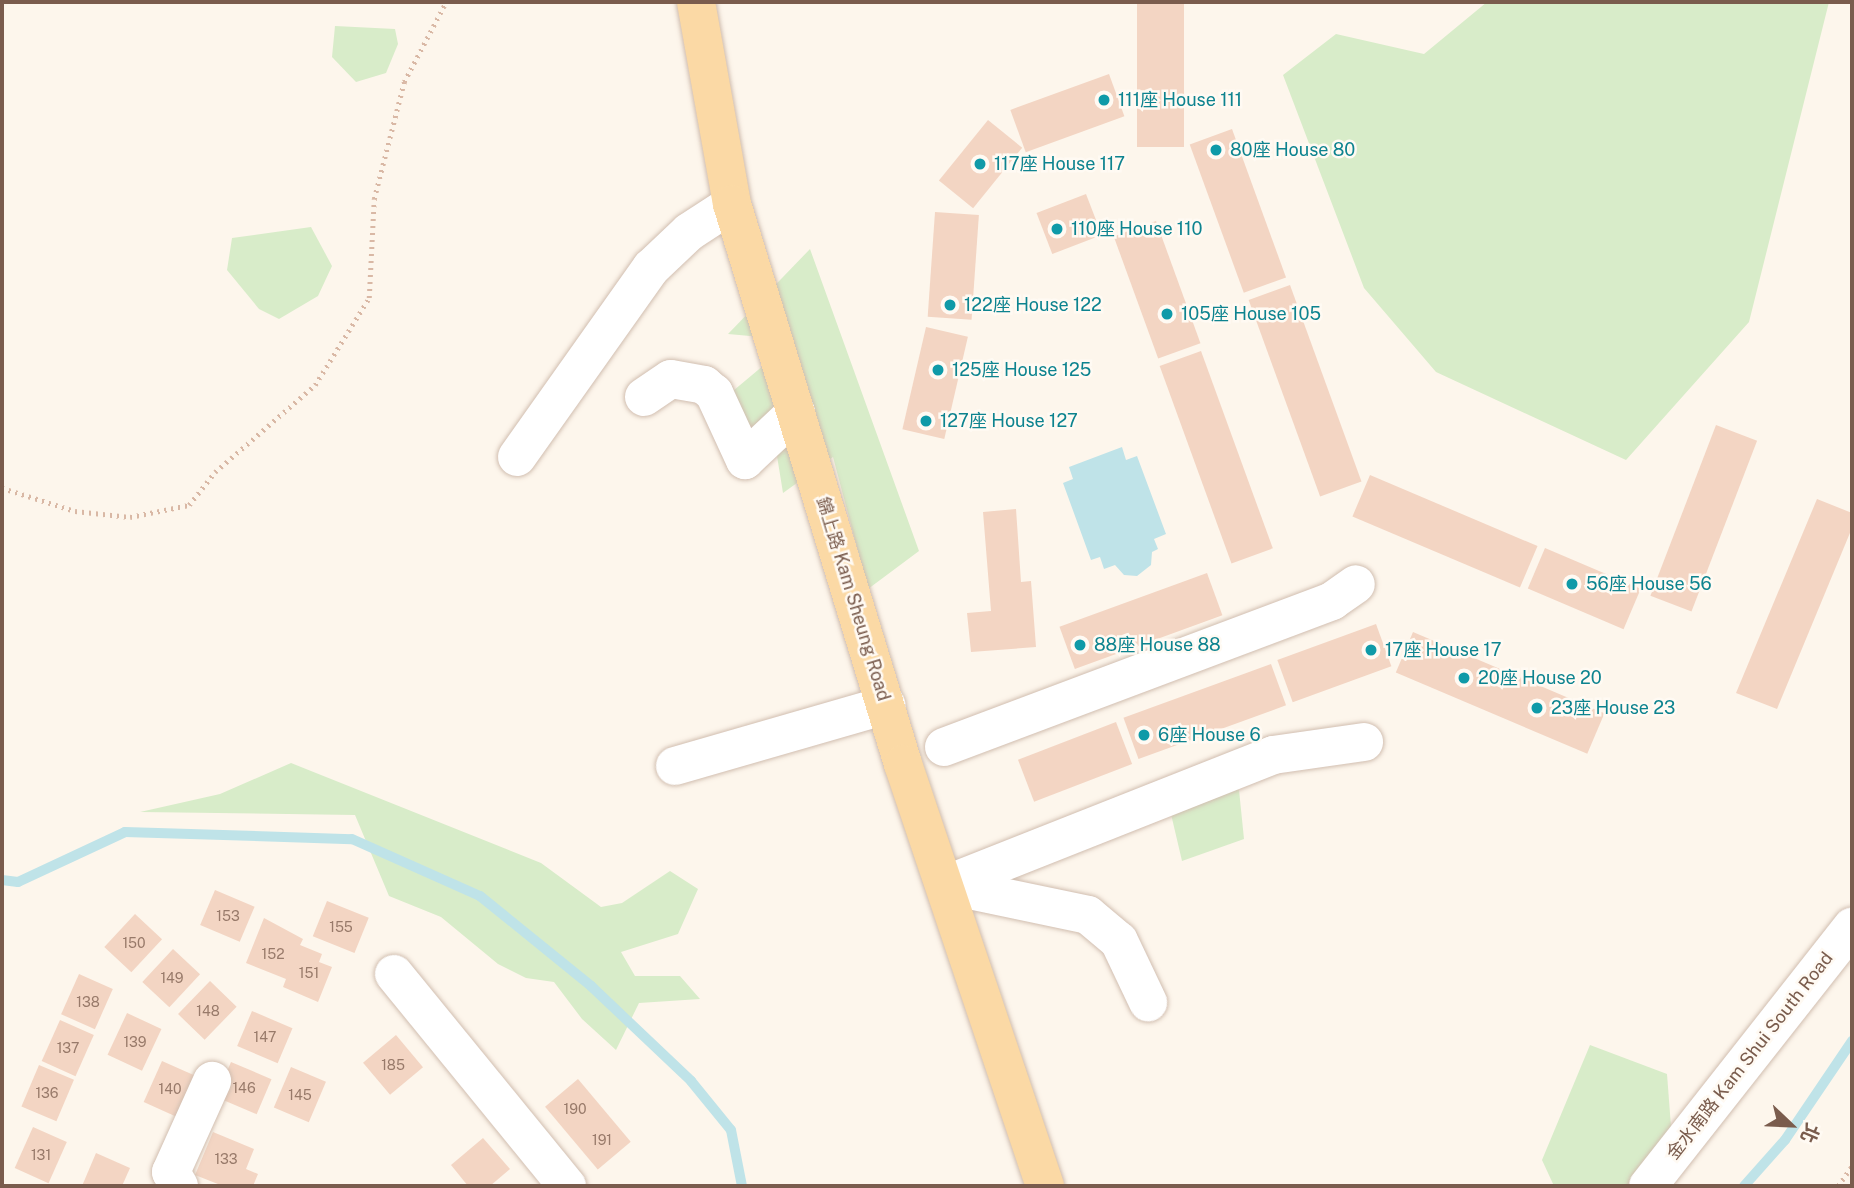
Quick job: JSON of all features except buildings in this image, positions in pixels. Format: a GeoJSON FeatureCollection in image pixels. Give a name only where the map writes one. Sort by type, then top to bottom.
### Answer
{"type":"FeatureCollection","features":[{"type":"Feature","properties":{"kind":"main road","name":"錦上路 Kam Sheung Road"},"geometry":{"type":"LineString","coordinates":[[696,2],[732,204],[886,705],[1045,1186]]}},
{"type":"Feature","properties":{"kind":"street"},"geometry":{"type":"LineString","coordinates":[[517,457],[651,268],[689,232],[732,204]]}},
{"type":"Feature","properties":{"kind":"street"},"geometry":{"type":"LineString","coordinates":[[644,397],[671,379],[704,385],[714,393],[745,460],[796,412]]}},
{"type":"Feature","properties":{"kind":"street"},"geometry":{"type":"LineString","coordinates":[[944,747],[1332,601],[1356,584]]}},
{"type":"Feature","properties":{"kind":"street"},"geometry":{"type":"LineString","coordinates":[[675,766],[886,705]]}},
{"type":"Feature","properties":{"kind":"street"},"geometry":{"type":"LineString","coordinates":[[944,886],[1273,755],[1364,742]]}},
{"type":"Feature","properties":{"kind":"street"},"geometry":{"type":"LineString","coordinates":[[944,886],[1088,915],[1119,941],[1148,1002]]}},
{"type":"Feature","properties":{"kind":"street","name":"金水南路 Kam Shui South Road"},"geometry":{"type":"LineString","coordinates":[[1648,1186],[1852,927]]}},
{"type":"Feature","properties":{"kind":"street"},"geometry":{"type":"LineString","coordinates":[[394,974],[550,1180]]}},
{"type":"Feature","properties":{"kind":"street"},"geometry":{"type":"LineString","coordinates":[[179,1186],[171,1172],[212,1081]]}},
{"type":"Feature","properties":{"kind":"path"},"geometry":{"type":"LineString","coordinates":[[2,488],[75,511],[130,517],[189,505],[215,472],[315,385],[369,298],[374,199],[404,82],[446,2]]}},
{"type":"Feature","properties":{"kind":"path"},"geometry":{"type":"LineString","coordinates":[[1838,1186],[1852,1166]]}},
{"type":"Feature","properties":{"kind":"green space"},"geometry":{"type":"Polygon","coordinates":[[[1487,2],[1829,2],[1749,322],[1626,460],[1436,372],[1364,288],[1283,75],[1336,34],[1424,54],[1487,2]]]}},
{"type":"Feature","properties":{"kind":"green space"},"geometry":{"type":"Polygon","coordinates":[[[335,26],[395,29],[398,44],[386,73],[356,82],[332,57],[335,26]]]}},
{"type":"Feature","properties":{"kind":"green space"},"geometry":{"type":"Polygon","coordinates":[[[311,227],[332,266],[318,296],[279,319],[259,309],[227,270],[232,238],[311,227]]]}},
{"type":"Feature","properties":{"kind":"green space"},"geometry":{"type":"Polygon","coordinates":[[[810,249],[919,551],[868,589],[833,457],[783,493],[777,456],[721,401],[794,340],[728,334],[810,249]]]}},
{"type":"Feature","properties":{"kind":"green space"},"geometry":{"type":"Polygon","coordinates":[[[291,763],[541,863],[601,907],[622,903],[670,871],[698,889],[678,934],[621,952],[635,976],[680,976],[700,999],[639,1003],[616,1050],[582,1019],[554,982],[526,978],[498,964],[441,917],[389,896],[355,815],[140,812],[220,794],[291,763]]]}},
{"type":"Feature","properties":{"kind":"green space"},"geometry":{"type":"Polygon","coordinates":[[[1203,766],[1239,790],[1244,839],[1182,861],[1167,797],[1203,766]]]}},
{"type":"Feature","properties":{"kind":"green space"},"geometry":{"type":"Polygon","coordinates":[[[1590,1045],[1667,1074],[1675,1179],[1669,1186],[1554,1186],[1542,1160],[1590,1045]]]}},
{"type":"Feature","properties":{"kind":"water"},"geometry":{"type":"Polygon","coordinates":[[[1122,447],[1126,460],[1137,456],[1166,534],[1154,539],[1158,549],[1152,552],[1151,565],[1137,576],[1124,575],[1115,565],[1104,569],[1100,557],[1091,560],[1063,483],[1073,479],[1069,467],[1122,447]]]}},
{"type":"Feature","properties":{"kind":"waterway"},"geometry":{"type":"LineString","coordinates":[[2,880],[18,882],[125,832],[352,839],[480,896],[591,986],[691,1081],[731,1130],[742,1186]]}},
{"type":"Feature","properties":{"kind":"waterway"},"geometry":{"type":"LineString","coordinates":[[1744,1186],[1785,1140],[1852,1041]]}},
{"type":"Feature","properties":{"kind":"place","name":"111座 House 111"},"geometry":{"type":"Point","coordinates":[1104,100]}},
{"type":"Feature","properties":{"kind":"place","name":"80座 House 80"},"geometry":{"type":"Point","coordinates":[1216,150]}},
{"type":"Feature","properties":{"kind":"place","name":"117座 House 117"},"geometry":{"type":"Point","coordinates":[980,164]}},
{"type":"Feature","properties":{"kind":"place","name":"110座 House 110"},"geometry":{"type":"Point","coordinates":[1057,229]}},
{"type":"Feature","properties":{"kind":"place","name":"122座 House 122"},"geometry":{"type":"Point","coordinates":[950,305]}},
{"type":"Feature","properties":{"kind":"place","name":"105座 House 105"},"geometry":{"type":"Point","coordinates":[1167,314]}},
{"type":"Feature","properties":{"kind":"place","name":"125座 House 125"},"geometry":{"type":"Point","coordinates":[938,370]}},
{"type":"Feature","properties":{"kind":"place","name":"127座 House 127"},"geometry":{"type":"Point","coordinates":[926,421]}},
{"type":"Feature","properties":{"kind":"place","name":"56座 House 56"},"geometry":{"type":"Point","coordinates":[1572,584]}},
{"type":"Feature","properties":{"kind":"place","name":"88座 House 88"},"geometry":{"type":"Point","coordinates":[1080,645]}},
{"type":"Feature","properties":{"kind":"place","name":"17座 House 17"},"geometry":{"type":"Point","coordinates":[1371,650]}},
{"type":"Feature","properties":{"kind":"place","name":"20座 House 20"},"geometry":{"type":"Point","coordinates":[1464,678]}},
{"type":"Feature","properties":{"kind":"place","name":"23座 House 23"},"geometry":{"type":"Point","coordinates":[1537,708]}},
{"type":"Feature","properties":{"kind":"place","name":"6座 House 6"},"geometry":{"type":"Point","coordinates":[1144,735]}}]}
